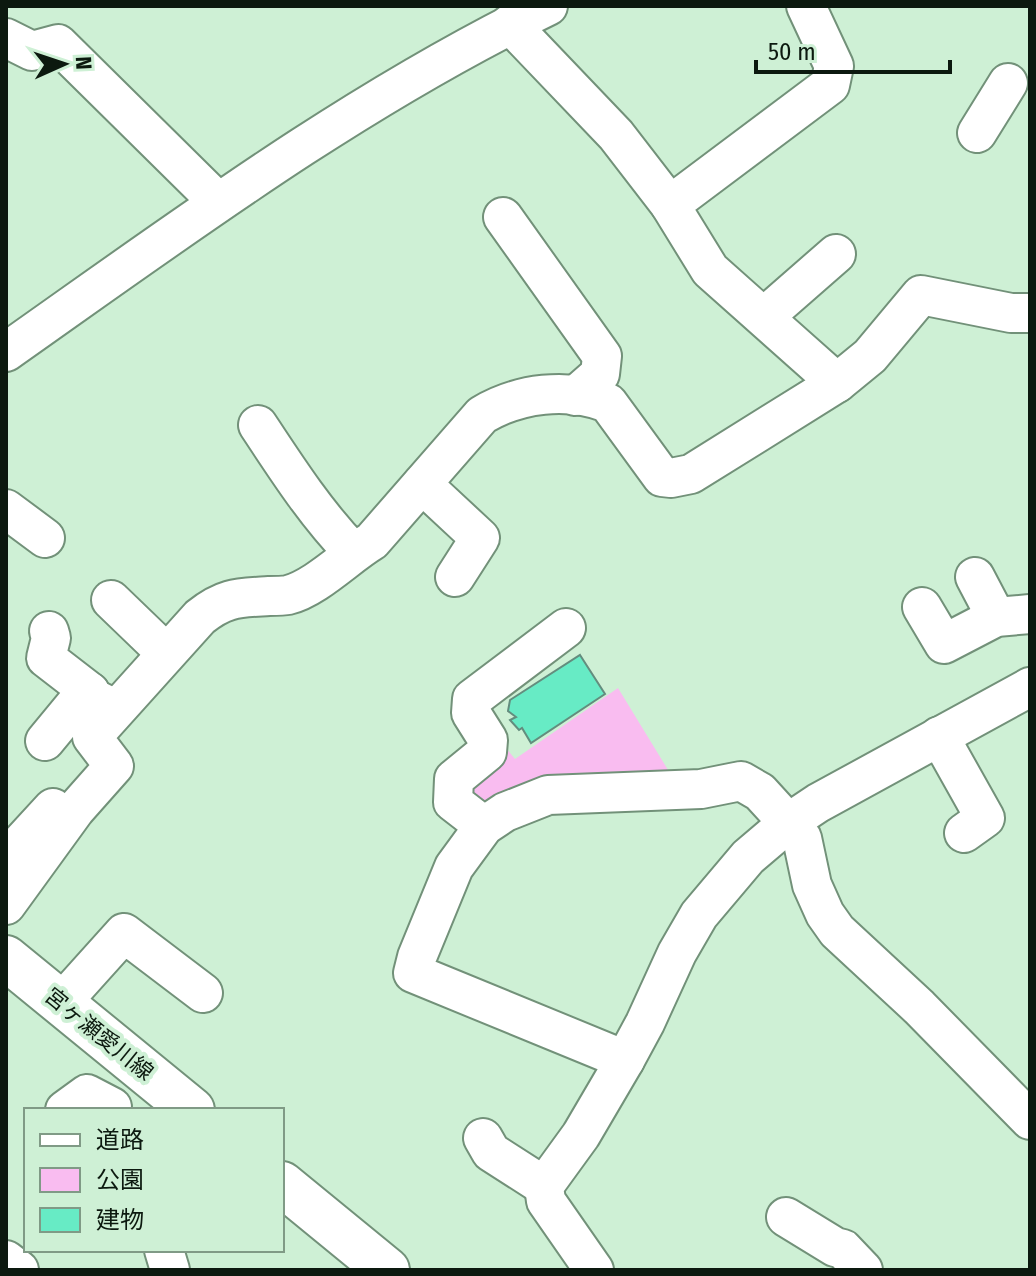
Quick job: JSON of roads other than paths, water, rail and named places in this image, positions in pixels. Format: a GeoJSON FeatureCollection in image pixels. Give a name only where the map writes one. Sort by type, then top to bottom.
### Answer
{"type":"FeatureCollection","features":[{"type":"Feature","properties":{"kind":"main road","name":"宮ヶ瀬愛川線"},"geometry":{"type":"LineString","coordinates":[[6,958],[190,1108]]}},
{"type":"Feature","properties":{"kind":"main road","name":"宮ヶ瀬愛川線"},"geometry":{"type":"LineString","coordinates":[[6,985],[114,1098],[152,1108]]}},
{"type":"Feature","properties":{"kind":"main road"},"geometry":{"type":"LineString","coordinates":[[284,1186],[387,1270]]}},
{"type":"Feature","properties":{"kind":"main road"},"geometry":{"type":"LineString","coordinates":[[284,1213],[353,1270]]}},
{"type":"Feature","properties":{"kind":"street"},"geometry":{"type":"LineString","coordinates":[[6,352],[218,202],[388,92],[454,53],[548,6]]}},
{"type":"Feature","properties":{"kind":"street"},"geometry":{"type":"LineString","coordinates":[[670,205],[772,114],[830,85],[834,66],[806,6]]}},
{"type":"Feature","properties":{"kind":"street"},"geometry":{"type":"LineString","coordinates":[[510,24],[616,135],[670,205],[710,270],[837,383]]}},
{"type":"Feature","properties":{"kind":"street"},"geometry":{"type":"LineString","coordinates":[[6,38],[32,51],[58,44],[218,202]]}},
{"type":"Feature","properties":{"kind":"street"},"geometry":{"type":"LineString","coordinates":[[977,133],[1008,84]]}},
{"type":"Feature","properties":{"kind":"street"},"geometry":{"type":"LineString","coordinates":[[519,228],[592,321],[602,356],[600,374],[575,396]]}},
{"type":"Feature","properties":{"kind":"street"},"geometry":{"type":"LineString","coordinates":[[764,317],[836,254]]}},
{"type":"Feature","properties":{"kind":"street"},"geometry":{"type":"LineString","coordinates":[[6,905],[75,810],[114,766],[92,737],[102,701],[166,653],[216,604],[231,598],[289,595],[343,563],[353,552],[372,541],[482,415],[501,404],[530,395],[575,396],[608,403],[662,477],[671,478],[691,474],[837,383],[870,356],[921,295],[1011,313],[1030,313]]}},
{"type":"Feature","properties":{"kind":"street"},"geometry":{"type":"LineString","coordinates":[[274,434],[337,536],[353,552]]}},
{"type":"Feature","properties":{"kind":"street"},"geometry":{"type":"LineString","coordinates":[[422,484],[480,538],[455,577]]}},
{"type":"Feature","properties":{"kind":"street"},"geometry":{"type":"LineString","coordinates":[[922,607],[944,644],[1013,616],[975,577]]}},
{"type":"Feature","properties":{"kind":"street"},"geometry":{"type":"LineString","coordinates":[[111,600],[166,653]]}},
{"type":"Feature","properties":{"kind":"street"},"geometry":{"type":"LineString","coordinates":[[484,826],[453,802],[454,779],[487,752],[488,740],[471,713],[472,699],[566,628]]}},
{"type":"Feature","properties":{"kind":"street"},"geometry":{"type":"LineString","coordinates":[[49,631],[51,638],[46,658],[102,701]]}},
{"type":"Feature","properties":{"kind":"street"},"geometry":{"type":"LineString","coordinates":[[594,1270],[546,1201],[544,1186],[581,1135],[625,1060],[699,915],[748,857],[788,823],[1030,687]]}},
{"type":"Feature","properties":{"kind":"street"},"geometry":{"type":"LineString","coordinates":[[45,741],[83,695],[102,701]]}},
{"type":"Feature","properties":{"kind":"street"},"geometry":{"type":"LineString","coordinates":[[939,736],[985,818],[964,833]]}},
{"type":"Feature","properties":{"kind":"street"},"geometry":{"type":"LineString","coordinates":[[625,1060],[410,990],[417,957],[454,867],[484,826],[505,812],[548,795],[701,789],[741,781],[760,792],[802,838],[812,885],[825,914],[837,931],[919,1007],[1030,1120]]}},
{"type":"Feature","properties":{"kind":"street"},"geometry":{"type":"LineString","coordinates":[[6,859],[50,809],[61,805],[75,810]]}},
{"type":"Feature","properties":{"kind":"street"},"geometry":{"type":"LineString","coordinates":[[61,1003],[124,933],[192,976]]}},
{"type":"Feature","properties":{"kind":"street"},"geometry":{"type":"LineString","coordinates":[[68,1108],[87,1094],[114,1098]]}},
{"type":"Feature","properties":{"kind":"street"},"geometry":{"type":"LineString","coordinates":[[483,1138],[491,1152],[544,1186]]}},
{"type":"Feature","properties":{"kind":"street"},"geometry":{"type":"LineString","coordinates":[[786,1217],[848,1255]]}},
{"type":"Feature","properties":{"kind":"street"},"geometry":{"type":"LineString","coordinates":[[6,1260],[19,1270]]}}]}
